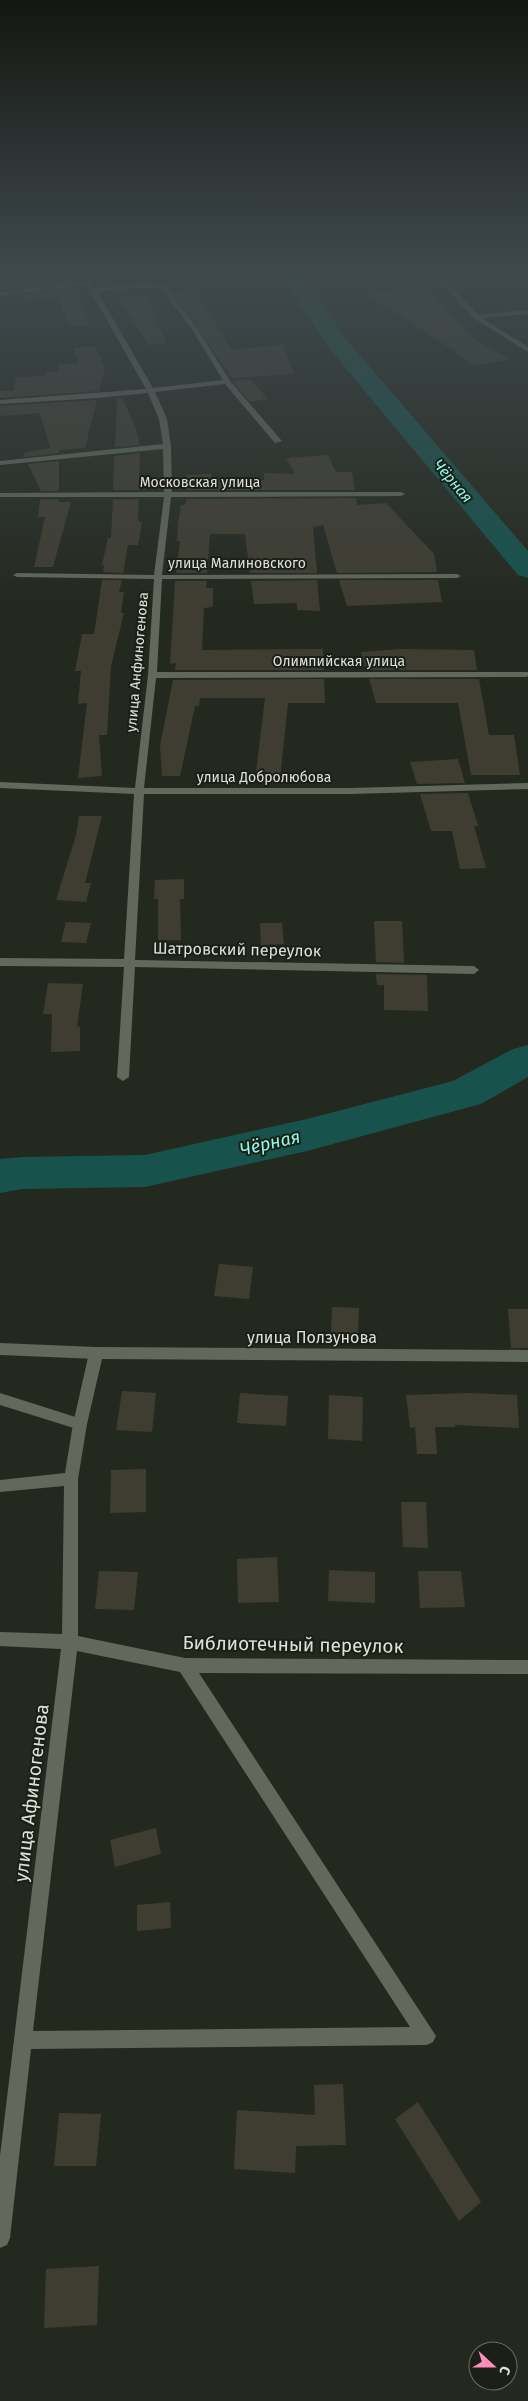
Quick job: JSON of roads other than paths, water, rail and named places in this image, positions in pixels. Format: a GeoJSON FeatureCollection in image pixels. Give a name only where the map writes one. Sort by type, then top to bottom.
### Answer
{"type":"FeatureCollection","features":[{"type":"Feature","properties":{"kind":"street","name":"улица Анфиногенова"},"geometry":{"type":"LineString","coordinates":[[123,1078],[139,790],[152,675],[158,577],[168,494],[167,446],[163,419],[146,383]]}},
{"type":"Feature","properties":{"kind":"street"},"geometry":{"type":"LineString","coordinates":[[0,402],[151,391],[218,383]]}},
{"type":"Feature","properties":{"kind":"street"},"geometry":{"type":"LineString","coordinates":[[228,383],[278,440]]}},
{"type":"Feature","properties":{"kind":"street"},"geometry":{"type":"LineString","coordinates":[[0,462],[167,446]]}},
{"type":"Feature","properties":{"kind":"street","name":"Московская улица"},"geometry":{"type":"LineString","coordinates":[[0,495],[401,494]]}},
{"type":"Feature","properties":{"kind":"street","name":"улица Малиновского"},"geometry":{"type":"LineString","coordinates":[[17,575],[158,577],[457,576]]}},
{"type":"Feature","properties":{"kind":"street","name":"Олимпийская улица"},"geometry":{"type":"LineString","coordinates":[[152,675],[526,674]]}},
{"type":"Feature","properties":{"kind":"street","name":"улица Добролюбова"},"geometry":{"type":"LineString","coordinates":[[0,785],[139,790],[351,791],[528,786]]}},
{"type":"Feature","properties":{"kind":"street","name":"Шатровский переулок"},"geometry":{"type":"LineString","coordinates":[[0,962],[129,962],[474,970]]}},
{"type":"Feature","properties":{"kind":"street","name":"улица Ползунова"},"geometry":{"type":"LineString","coordinates":[[0,1348],[96,1353],[528,1356]]}},
{"type":"Feature","properties":{"kind":"street","name":"улица Афиногенова"},"geometry":{"type":"LineString","coordinates":[[0,2238],[70,1642],[71,1479],[80,1424],[96,1353]]}},
{"type":"Feature","properties":{"kind":"street"},"geometry":{"type":"LineString","coordinates":[[0,1399],[80,1424]]}},
{"type":"Feature","properties":{"kind":"street"},"geometry":{"type":"LineString","coordinates":[[0,1486],[71,1479]]}},
{"type":"Feature","properties":{"kind":"street","name":"Библиотечный переулок"},"geometry":{"type":"LineString","coordinates":[[0,1639],[70,1642],[185,1665],[528,1667]]}},
{"type":"Feature","properties":{"kind":"street"},"geometry":{"type":"LineString","coordinates":[[23,2040],[427,2036],[185,1665]]}},
{"type":"Feature","properties":{"kind":"waterway","name":"Чёрная"},"geometry":{"type":"LineString","coordinates":[[371,383],[528,569]]}},
{"type":"Feature","properties":{"kind":"waterway","name":"Чёрная"},"geometry":{"type":"LineString","coordinates":[[0,1176],[22,1173],[145,1171],[307,1135],[466,1093],[528,1059]]}}]}
